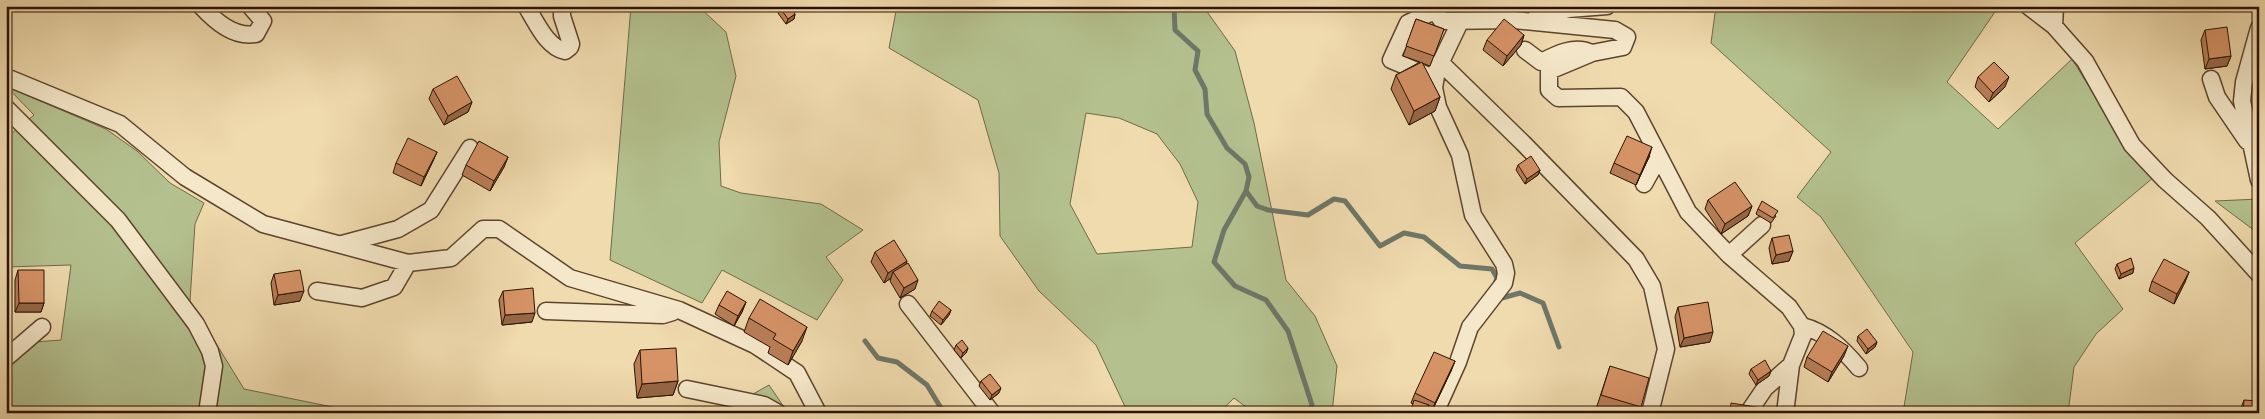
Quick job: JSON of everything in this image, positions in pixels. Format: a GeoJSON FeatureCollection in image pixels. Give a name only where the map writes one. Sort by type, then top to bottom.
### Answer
{"type":"FeatureCollection","features":[{"type":"Feature","properties":{"kind":"street"},"geometry":{"type":"LineString","coordinates":[[201,6],[219,24],[247,36],[256,34],[263,22],[250,6]]}},
{"type":"Feature","properties":{"kind":"street"},"geometry":{"type":"LineString","coordinates":[[526,6],[551,44],[565,51],[570,48],[570,44],[562,16],[562,6]]}},
{"type":"Feature","properties":{"kind":"street"},"geometry":{"type":"LineString","coordinates":[[1436,78],[1391,60],[1408,23],[1435,8],[1442,21],[1460,22],[1544,17],[1569,9],[1607,6]]}},
{"type":"Feature","properties":{"kind":"street"},"geometry":{"type":"LineString","coordinates":[[2028,6],[2054,26],[2085,61],[2132,145],[2165,180],[2208,218],[2259,274]]}},
{"type":"Feature","properties":{"kind":"street"},"geometry":{"type":"LineString","coordinates":[[2054,26],[2056,6]]}},
{"type":"Feature","properties":{"kind":"street"},"geometry":{"type":"LineString","coordinates":[[1514,20],[1615,30],[1627,37],[1623,47],[1592,53],[1549,71],[1549,90],[1558,98],[1621,97],[1636,112],[1688,212],[1728,255],[1789,307],[1802,326],[1803,335],[1791,365],[1785,413]]}},
{"type":"Feature","properties":{"kind":"street"},"geometry":{"type":"LineString","coordinates":[[1435,413],[1458,362],[1470,327],[1483,308],[1501,289],[1506,273],[1504,264],[1473,215],[1460,155],[1438,107],[1434,88],[1440,62],[1460,22]]}},
{"type":"Feature","properties":{"kind":"street"},"geometry":{"type":"LineString","coordinates":[[2259,28],[2244,82],[2242,101],[2259,180]]}},
{"type":"Feature","properties":{"kind":"street"},"geometry":{"type":"LineString","coordinates":[[1526,50],[1541,62],[1569,51],[1582,49],[1592,53]]}},
{"type":"Feature","properties":{"kind":"street"},"geometry":{"type":"LineString","coordinates":[[1440,62],[1512,131],[1636,258],[1652,286],[1666,349],[1650,413]]}},
{"type":"Feature","properties":{"kind":"street"},"geometry":{"type":"LineString","coordinates":[[6,77],[120,124],[185,177],[263,224],[408,263],[451,258],[483,229],[499,229],[570,278],[679,310],[754,345],[798,373],[818,413]]}},
{"type":"Feature","properties":{"kind":"street"},"geometry":{"type":"LineString","coordinates":[[2211,79],[2222,104],[2250,145]]}},
{"type":"Feature","properties":{"kind":"street"},"geometry":{"type":"LineString","coordinates":[[6,108],[118,220],[196,324],[210,351],[214,366],[207,413]]}},
{"type":"Feature","properties":{"kind":"street"},"geometry":{"type":"LineString","coordinates":[[340,244],[398,228],[431,210],[470,148]]}},
{"type":"Feature","properties":{"kind":"street"},"geometry":{"type":"LineString","coordinates":[[1644,184],[1659,157]]}},
{"type":"Feature","properties":{"kind":"street"},"geometry":{"type":"LineString","coordinates":[[1728,255],[1762,225]]}},
{"type":"Feature","properties":{"kind":"street"},"geometry":{"type":"LineString","coordinates":[[317,291],[362,298],[394,287],[408,263]]}},
{"type":"Feature","properties":{"kind":"street"},"geometry":{"type":"LineString","coordinates":[[908,304],[992,413]]}},
{"type":"Feature","properties":{"kind":"street"},"geometry":{"type":"LineString","coordinates":[[546,310],[663,315],[679,310]]}},
{"type":"Feature","properties":{"kind":"street"},"geometry":{"type":"LineString","coordinates":[[6,358],[42,326]]}},
{"type":"Feature","properties":{"kind":"street"},"geometry":{"type":"LineString","coordinates":[[1802,326],[1816,329],[1843,350],[1859,368]]}},
{"type":"Feature","properties":{"kind":"street"},"geometry":{"type":"LineString","coordinates":[[1750,410],[1765,388],[1791,365]]}},
{"type":"Feature","properties":{"kind":"street"},"geometry":{"type":"LineString","coordinates":[[687,389],[764,405],[778,413]]}},
{"type":"Feature","properties":{"kind":"green space"},"geometry":{"type":"Polygon","coordinates":[[[631,6],[698,6],[726,32],[736,76],[719,142],[721,186],[741,193],[821,204],[863,230],[826,257],[843,280],[817,320],[722,270],[702,303],[610,260],[631,6]]]}},
{"type":"Feature","properties":{"kind":"green space"},"geometry":{"type":"Polygon","coordinates":[[[897,6],[1203,6],[1235,51],[1254,123],[1286,280],[1315,316],[1337,366],[1332,413],[1254,413],[1234,398],[1219,413],[1128,413],[1096,345],[1039,291],[1000,236],[999,173],[978,100],[889,48],[897,6]],[[1086,113],[1070,204],[1097,254],[1192,247],[1198,202],[1180,164],[1157,134],[1119,118],[1086,113]]]}},
{"type":"Feature","properties":{"kind":"green space"},"geometry":{"type":"Polygon","coordinates":[[[1716,6],[1999,6],[1947,82],[1998,129],[2072,59],[2130,153],[2154,177],[2075,243],[2123,309],[2096,334],[2074,367],[2068,413],[1903,413],[1913,352],[1821,217],[1797,197],[1831,152],[1711,43],[1716,6]]]}},
{"type":"Feature","properties":{"kind":"green space"},"geometry":{"type":"Polygon","coordinates":[[[7,87],[106,129],[137,151],[170,183],[204,203],[195,224],[190,301],[244,389],[362,413],[6,411],[6,344],[61,340],[71,265],[6,267],[6,138],[34,115],[7,87]]]}},
{"type":"Feature","properties":{"kind":"green space"},"geometry":{"type":"Polygon","coordinates":[[[2259,199],[2259,234],[2215,201],[2259,199]]]}},
{"type":"Feature","properties":{"kind":"green space"},"geometry":{"type":"Polygon","coordinates":[[[769,385],[788,413],[730,413],[732,406],[769,385]]]}},
{"type":"Feature","properties":{"kind":"building"},"geometry":{"type":"Polygon","coordinates":[[[782,6],[790,6],[795,14],[788,19],[780,8],[782,6]]]}},
{"type":"Feature","properties":{"kind":"building"},"geometry":{"type":"Polygon","coordinates":[[[1416,19],[1444,29],[1434,56],[1406,46],[1416,19]]]}},
{"type":"Feature","properties":{"kind":"building"},"geometry":{"type":"Polygon","coordinates":[[[1504,19],[1524,35],[1507,56],[1487,40],[1504,19]]]}},
{"type":"Feature","properties":{"kind":"building"},"geometry":{"type":"Polygon","coordinates":[[[2227,27],[2231,56],[2209,59],[2205,30],[2227,27]]]}},
{"type":"Feature","properties":{"kind":"building"},"geometry":{"type":"Polygon","coordinates":[[[1422,62],[1440,97],[1414,111],[1396,75],[1422,62]]]}},
{"type":"Feature","properties":{"kind":"building"},"geometry":{"type":"Polygon","coordinates":[[[1994,62],[2009,77],[1993,93],[1978,77],[1994,62]]]}},
{"type":"Feature","properties":{"kind":"building"},"geometry":{"type":"Polygon","coordinates":[[[457,76],[472,102],[448,116],[433,89],[457,76]]]}},
{"type":"Feature","properties":{"kind":"building"},"geometry":{"type":"Polygon","coordinates":[[[1627,136],[1652,147],[1640,175],[1614,163],[1627,136]]]}},
{"type":"Feature","properties":{"kind":"building"},"geometry":{"type":"Polygon","coordinates":[[[408,138],[437,152],[424,177],[396,163],[408,138]]]}},
{"type":"Feature","properties":{"kind":"building"},"geometry":{"type":"Polygon","coordinates":[[[479,141],[508,157],[494,181],[466,165],[479,141]]]}},
{"type":"Feature","properties":{"kind":"building"},"geometry":{"type":"Polygon","coordinates":[[[1531,156],[1540,170],[1527,179],[1518,165],[1531,156]]]}},
{"type":"Feature","properties":{"kind":"building"},"geometry":{"type":"Polygon","coordinates":[[[1735,182],[1752,206],[1725,224],[1708,200],[1735,182]]]}},
{"type":"Feature","properties":{"kind":"building"},"geometry":{"type":"Polygon","coordinates":[[[1762,201],[1778,211],[1773,218],[1758,209],[1762,201]]]}},
{"type":"Feature","properties":{"kind":"building"},"geometry":{"type":"Polygon","coordinates":[[[1789,235],[1793,251],[1776,255],[1772,238],[1789,235]]]}},
{"type":"Feature","properties":{"kind":"building"},"geometry":{"type":"Polygon","coordinates":[[[894,240],[907,261],[888,273],[875,252],[894,240]]]}},
{"type":"Feature","properties":{"kind":"building"},"geometry":{"type":"Polygon","coordinates":[[[2131,258],[2134,268],[2121,274],[2117,264],[2131,258]]]}},
{"type":"Feature","properties":{"kind":"building"},"geometry":{"type":"Polygon","coordinates":[[[2164,259],[2189,272],[2177,294],[2152,281],[2164,259]]]}},
{"type":"Feature","properties":{"kind":"building"},"geometry":{"type":"Polygon","coordinates":[[[908,263],[918,280],[904,288],[893,272],[908,263]]]}},
{"type":"Feature","properties":{"kind":"building"},"geometry":{"type":"Polygon","coordinates":[[[18,270],[44,270],[44,303],[19,303],[18,270]]]}},
{"type":"Feature","properties":{"kind":"building"},"geometry":{"type":"Polygon","coordinates":[[[300,270],[304,291],[278,295],[274,274],[300,270]]]}},
{"type":"Feature","properties":{"kind":"building"},"geometry":{"type":"Polygon","coordinates":[[[533,288],[535,313],[505,315],[503,291],[533,288]]]}},
{"type":"Feature","properties":{"kind":"building"},"geometry":{"type":"Polygon","coordinates":[[[727,291],[746,302],[738,316],[719,305],[727,291]]]}},
{"type":"Feature","properties":{"kind":"building"},"geometry":{"type":"Polygon","coordinates":[[[760,299],[807,327],[793,351],[773,339],[776,334],[749,318],[760,299]]]}},
{"type":"Feature","properties":{"kind":"building"},"geometry":{"type":"Polygon","coordinates":[[[939,301],[951,310],[943,320],[932,311],[939,301]]]}},
{"type":"Feature","properties":{"kind":"building"},"geometry":{"type":"Polygon","coordinates":[[[1708,302],[1713,332],[1684,338],[1678,307],[1708,302]]]}},
{"type":"Feature","properties":{"kind":"building"},"geometry":{"type":"Polygon","coordinates":[[[1867,329],[1877,342],[1868,349],[1858,336],[1867,329]]]}},
{"type":"Feature","properties":{"kind":"building"},"geometry":{"type":"Polygon","coordinates":[[[1823,331],[1848,346],[1832,372],[1807,357],[1823,331]]]}},
{"type":"Feature","properties":{"kind":"building"},"geometry":{"type":"Polygon","coordinates":[[[962,340],[968,348],[963,353],[956,345],[962,340]]]}},
{"type":"Feature","properties":{"kind":"building"},"geometry":{"type":"Polygon","coordinates":[[[676,348],[678,381],[642,384],[640,350],[676,348]]]}},
{"type":"Feature","properties":{"kind":"building"},"geometry":{"type":"Polygon","coordinates":[[[1434,352],[1455,361],[1435,403],[1415,393],[1434,352]]]}},
{"type":"Feature","properties":{"kind":"building"},"geometry":{"type":"Polygon","coordinates":[[[1765,360],[1771,371],[1758,380],[1751,369],[1765,360]]]}},
{"type":"Feature","properties":{"kind":"building"},"geometry":{"type":"Polygon","coordinates":[[[1610,366],[1649,378],[1641,407],[1601,395],[1610,366]]]}},
{"type":"Feature","properties":{"kind":"building"},"geometry":{"type":"Polygon","coordinates":[[[990,374],[1001,388],[992,395],[981,381],[990,374]]]}},
{"type":"Feature","properties":{"kind":"building"},"geometry":{"type":"Polygon","coordinates":[[[1414,400],[1429,405],[1427,413],[1410,413],[1414,400]]]}},
{"type":"Feature","properties":{"kind":"building"},"geometry":{"type":"Polygon","coordinates":[[[2244,400],[2259,401],[2259,413],[2243,413],[2244,400]]]}},
{"type":"Feature","properties":{"kind":"building"},"geometry":{"type":"Polygon","coordinates":[[[1731,403],[1762,408],[1761,413],[1730,413],[1731,403]]]}},
{"type":"Feature","properties":{"kind":"building"},"geometry":{"type":"Polygon","coordinates":[[[2226,409],[2228,413],[2214,413],[2226,409]]]}},
{"type":"Feature","properties":{"kind":"waterway"},"geometry":{"type":"LineString","coordinates":[[1174,6],[1175,30],[1198,51],[1195,70],[1205,89],[1207,114],[1227,148],[1245,164],[1249,177],[1246,191],[1224,230],[1214,262],[1235,286],[1266,300],[1288,331],[1312,405],[1310,413]]}},
{"type":"Feature","properties":{"kind":"waterway"},"geometry":{"type":"LineString","coordinates":[[1246,191],[1257,206],[1268,210],[1308,215],[1334,199],[1345,201],[1380,246],[1404,233],[1424,237],[1460,266],[1492,269],[1497,278],[1494,287]]}},
{"type":"Feature","properties":{"kind":"waterway"},"geometry":{"type":"LineString","coordinates":[[1498,293],[1502,298],[1520,293],[1543,303],[1559,347]]}},
{"type":"Feature","properties":{"kind":"waterway"},"geometry":{"type":"LineString","coordinates":[[865,341],[878,358],[897,362],[927,385],[944,413]]}}]}
